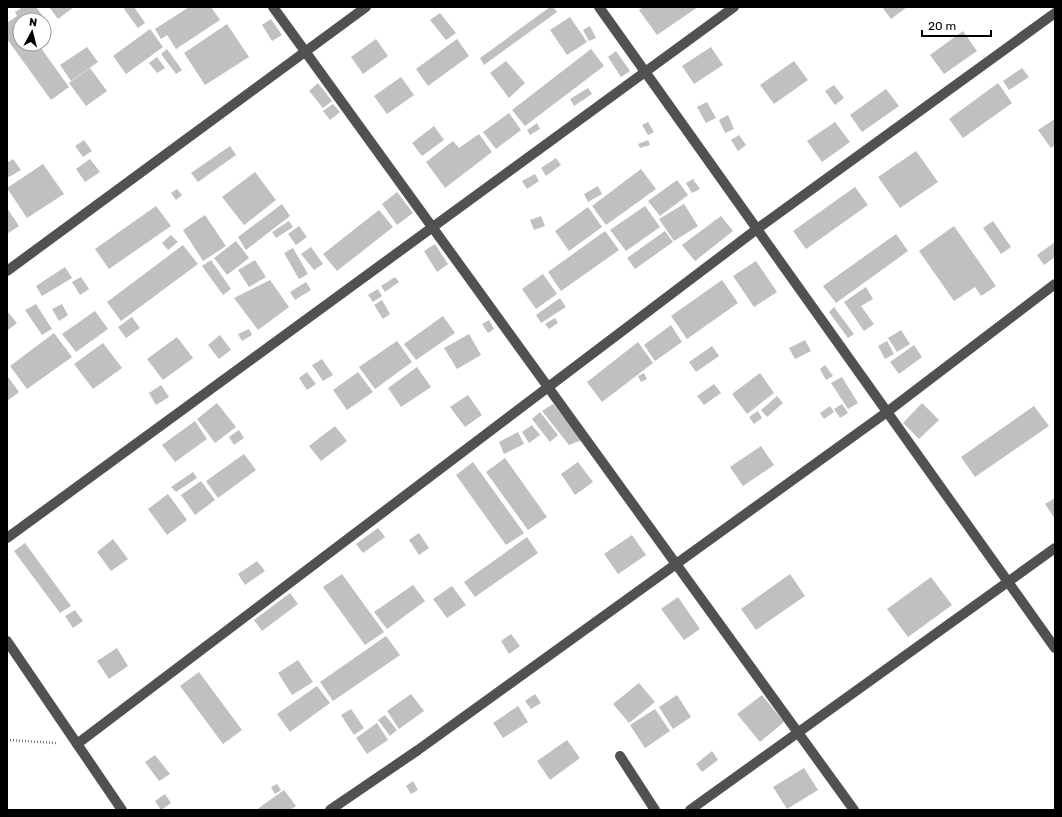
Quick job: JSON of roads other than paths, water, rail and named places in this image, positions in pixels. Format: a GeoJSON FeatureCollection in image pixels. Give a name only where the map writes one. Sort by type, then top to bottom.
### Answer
{"type":"FeatureCollection","features":[{"type":"Feature","properties":{"kind":"street"},"geometry":{"type":"LineString","coordinates":[[273,7],[854,810]]}},
{"type":"Feature","properties":{"kind":"street"},"geometry":{"type":"LineString","coordinates":[[7,271],[366,7]]}},
{"type":"Feature","properties":{"kind":"street"},"geometry":{"type":"LineString","coordinates":[[599,7],[1055,648]]}},
{"type":"Feature","properties":{"kind":"street"},"geometry":{"type":"LineString","coordinates":[[7,538],[734,7]]}},
{"type":"Feature","properties":{"kind":"street"},"geometry":{"type":"LineString","coordinates":[[77,744],[757,228],[1055,13]]}},
{"type":"Feature","properties":{"kind":"street"},"geometry":{"type":"LineString","coordinates":[[330,810],[418,750],[887,412],[1055,284]]}},
{"type":"Feature","properties":{"kind":"street"},"geometry":{"type":"LineString","coordinates":[[690,810],[1055,548]]}},
{"type":"Feature","properties":{"kind":"street"},"geometry":{"type":"LineString","coordinates":[[7,641],[122,810]]}},
{"type":"Feature","properties":{"kind":"street"},"geometry":{"type":"LineString","coordinates":[[620,756],[655,810]]}}]}
